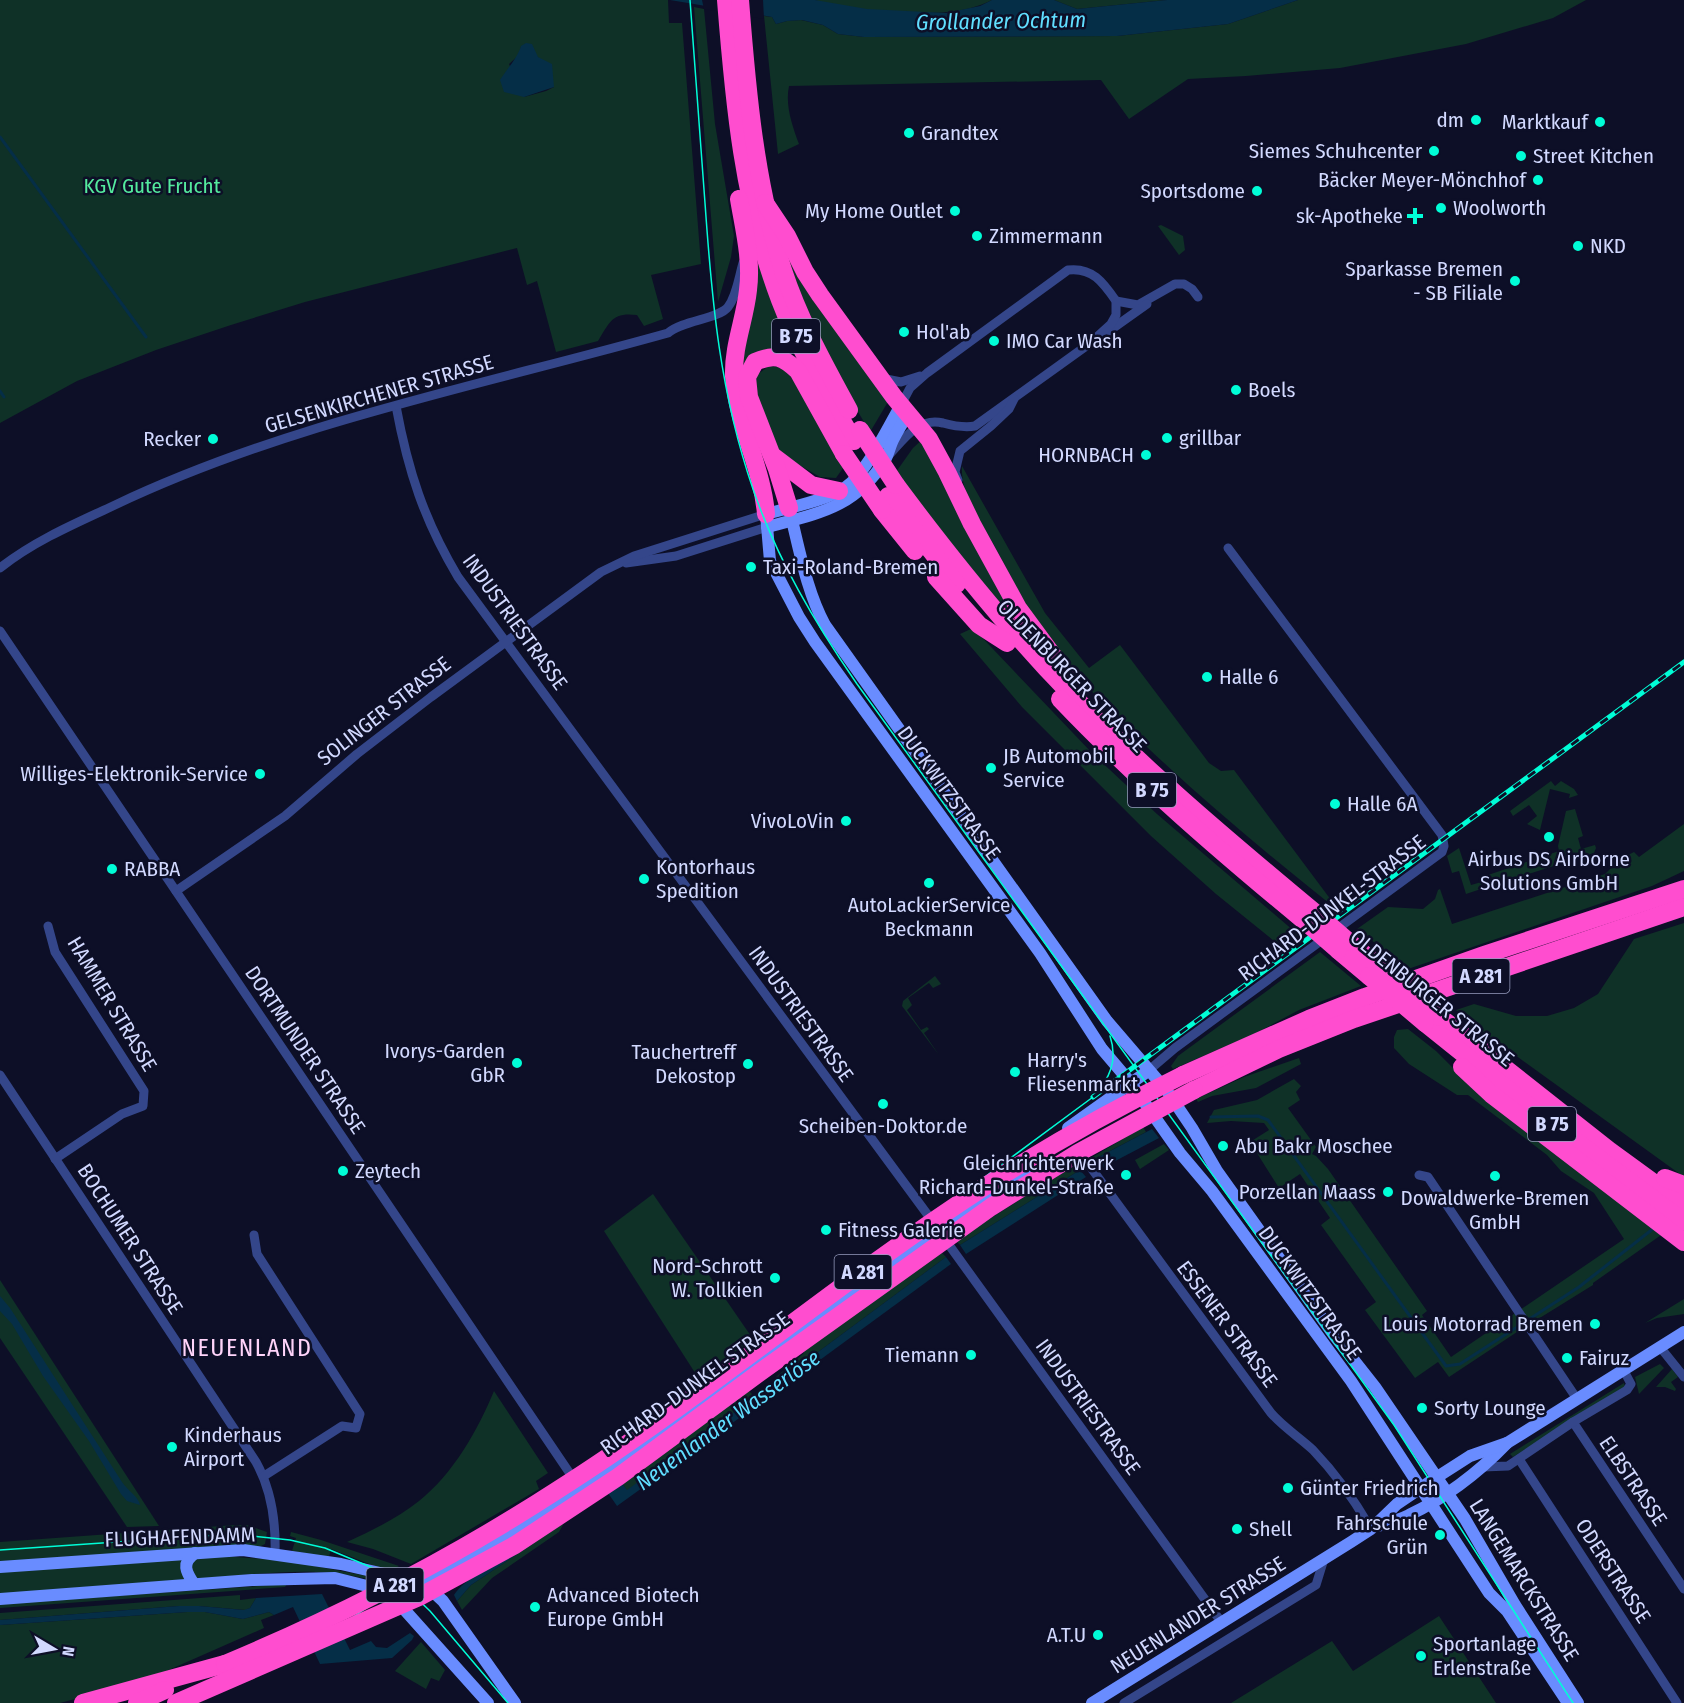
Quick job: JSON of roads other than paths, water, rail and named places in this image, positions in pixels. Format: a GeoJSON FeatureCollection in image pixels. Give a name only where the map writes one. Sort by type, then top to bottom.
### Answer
{"type":"FeatureCollection","features":[{"type":"Feature","properties":{"kind":"highway","name":"OLDENBURGER STRASSE"},"geometry":{"type":"LineString","coordinates":[[736,6],[765,203],[783,270],[853,442]]}},
{"type":"Feature","properties":{"kind":"highway","name":"OLDENBURGER STRASSE"},"geometry":{"type":"LineString","coordinates":[[736,6],[740,141],[750,197],[780,300],[808,361],[853,442],[944,586],[979,625],[1007,643],[1099,739],[1159,797],[1225,855],[1314,920]]}},
{"type":"Feature","properties":{"kind":"highway"},"geometry":{"type":"LineString","coordinates":[[740,141],[735,171],[748,256],[748,287],[736,341],[734,377],[746,436],[764,494],[766,520]]}},
{"type":"Feature","properties":{"kind":"highway"},"geometry":{"type":"LineString","coordinates":[[765,203],[787,236],[805,272],[820,295],[880,378],[929,439],[1018,608],[1072,680],[1082,704]]}},
{"type":"Feature","properties":{"kind":"highway"},"geometry":{"type":"LineString","coordinates":[[791,514],[746,386],[747,376],[755,362],[773,357],[787,360],[798,371],[853,442],[889,497]]}},
{"type":"Feature","properties":{"kind":"highway"},"geometry":{"type":"LineString","coordinates":[[772,455],[811,485],[839,491]]}},
{"type":"Feature","properties":{"kind":"highway","name":"OLDENBURGER STRASSE"},"geometry":{"type":"LineString","coordinates":[[889,497],[1047,669],[1195,812],[1314,920],[1452,1036],[1677,1197],[1684,1222]]}},
{"type":"Feature","properties":{"kind":"highway"},"geometry":{"type":"LineString","coordinates":[[1631,908],[1684,879]]}},
{"type":"Feature","properties":{"kind":"highway","name":"A 281"},"geometry":{"type":"LineString","coordinates":[[176,1703],[419,1597],[515,1545],[618,1477],[991,1207],[1189,1083],[1309,1019],[1365,997],[1484,955],[1684,890]]}},
{"type":"Feature","properties":{"kind":"highway","name":"A 281"},"geometry":{"type":"LineString","coordinates":[[137,1703],[365,1601],[453,1553],[557,1491],[732,1370],[845,1285],[981,1189],[1110,1113],[1354,1019],[1684,907]]}},
{"type":"Feature","properties":{"kind":"highway"},"geometry":{"type":"LineString","coordinates":[[1677,1197],[1665,1178],[1511,1060],[1484,1041],[1452,1036],[1454,1060],[1491,1094],[1684,1242]]}},
{"type":"Feature","properties":{"kind":"highway"},"geometry":{"type":"LineString","coordinates":[[83,1703],[225,1664]]}},
{"type":"Feature","properties":{"kind":"main road"},"geometry":{"type":"LineString","coordinates":[[791,514],[841,504],[864,488],[887,458],[893,439],[909,415]]}},
{"type":"Feature","properties":{"kind":"main road"},"geometry":{"type":"LineString","coordinates":[[791,514],[848,485],[909,415]]}},
{"type":"Feature","properties":{"kind":"main road","name":"SOLINGER STRASSE"},"geometry":{"type":"LineString","coordinates":[[766,520],[791,514]]}},
{"type":"Feature","properties":{"kind":"main road","name":"DUCKWITZSTRASSE"},"geometry":{"type":"LineString","coordinates":[[791,514],[809,587],[825,625],[1107,1021],[1167,1091],[1217,1171],[1334,1335],[1376,1387],[1437,1477]]}},
{"type":"Feature","properties":{"kind":"main road","name":"DUCKWITZSTRASSE"},"geometry":{"type":"LineString","coordinates":[[766,520],[770,561],[811,635],[1034,945],[1102,1049],[1130,1082],[1180,1153],[1212,1191],[1350,1381],[1431,1502]]}},
{"type":"Feature","properties":{"kind":"main road"},"geometry":{"type":"LineString","coordinates":[[1130,1082],[1148,1071]]}},
{"type":"Feature","properties":{"kind":"main road","name":"RICHARD-DUNKEL-STRASSE"},"geometry":{"type":"LineString","coordinates":[[390,1598],[495,1542],[580,1489],[939,1231],[1036,1165],[1047,1145],[1130,1082]]}},
{"type":"Feature","properties":{"kind":"main road","name":"NEUENLANDER STRASSE"},"geometry":{"type":"LineString","coordinates":[[1092,1703],[1371,1529],[1397,1504],[1470,1456],[1507,1443],[1684,1332]]}},
{"type":"Feature","properties":{"kind":"main road","name":"NEUENLANDER STRASSE"},"geometry":{"type":"LineString","coordinates":[[1660,1347],[1684,1343]]}},
{"type":"Feature","properties":{"kind":"main road","name":"NEUENLANDER STRASSE"},"geometry":{"type":"LineString","coordinates":[[1371,1529],[1409,1515],[1447,1492],[1484,1467],[1507,1443]]}},
{"type":"Feature","properties":{"kind":"main road","name":"LANGEMARCKSTRASSE"},"geometry":{"type":"LineString","coordinates":[[1437,1477],[1578,1703]]}},
{"type":"Feature","properties":{"kind":"main road","name":"LANGEMARCKSTRASSE"},"geometry":{"type":"LineString","coordinates":[[1431,1502],[1489,1593],[1507,1611],[1568,1703]]}},
{"type":"Feature","properties":{"kind":"main road","name":"FLUGHAFENDAMM"},"geometry":{"type":"LineString","coordinates":[[0,1567],[243,1550],[341,1564],[419,1583],[428,1587],[443,1601],[515,1703]]}},
{"type":"Feature","properties":{"kind":"main road"},"geometry":{"type":"LineString","coordinates":[[194,1584],[185,1566],[188,1558],[195,1553]]}},
{"type":"Feature","properties":{"kind":"main road"},"geometry":{"type":"LineString","coordinates":[[0,1599],[194,1584],[290,1578],[335,1578],[367,1586],[390,1598],[417,1622],[488,1703]]}},
{"type":"Feature","properties":{"kind":"street","name":"GELSENKIRCHENER STRASSE"},"geometry":{"type":"LineString","coordinates":[[0,568],[28,549],[82,521],[177,478],[281,440],[396,406],[668,333],[675,327],[726,310],[744,261],[748,256]]}},
{"type":"Feature","properties":{"kind":"street"},"geometry":{"type":"LineString","coordinates":[[1077,268],[1090,271],[1099,278],[1116,300],[1116,315],[1089,344],[975,426],[967,428],[955,426],[909,415],[910,388],[927,373],[1068,270],[1077,268]]}},
{"type":"Feature","properties":{"kind":"street"},"geometry":{"type":"LineString","coordinates":[[1089,344],[1101,338],[1155,296],[1175,284],[1184,284],[1198,297]]}},
{"type":"Feature","properties":{"kind":"street"},"geometry":{"type":"LineString","coordinates":[[1116,300],[1138,305],[1147,298],[1155,296]]}},
{"type":"Feature","properties":{"kind":"street"},"geometry":{"type":"LineString","coordinates":[[880,378],[901,382],[927,373]]}},
{"type":"Feature","properties":{"kind":"street"},"geometry":{"type":"LineString","coordinates":[[972,524],[970,507],[955,472],[960,451],[1009,409],[1015,398]]}},
{"type":"Feature","properties":{"kind":"street","name":"INDUSTRIESTRASSE"},"geometry":{"type":"LineString","coordinates":[[396,406],[407,462],[427,519],[458,577],[939,1231],[1222,1623]]}},
{"type":"Feature","properties":{"kind":"street","name":"SOLINGER STRASSE"},"geometry":{"type":"LineString","coordinates":[[176,891],[285,816],[357,754],[594,577],[618,564],[655,549],[766,520]]}},
{"type":"Feature","properties":{"kind":"street","name":"RICHARD-DUNKEL-STRASSE"},"geometry":{"type":"LineString","coordinates":[[1148,1071],[1175,1048],[1442,852],[1444,846],[1442,835],[1228,548]]}},
{"type":"Feature","properties":{"kind":"street","name":"DORTMUNDER STRASSE"},"geometry":{"type":"LineString","coordinates":[[0,631],[580,1489]]}},
{"type":"Feature","properties":{"kind":"street","name":"HAMMER STRASSE"},"geometry":{"type":"LineString","coordinates":[[48,926],[55,952],[144,1091],[143,1106],[122,1114],[55,1159]]}},
{"type":"Feature","properties":{"kind":"street","name":"BOCHUMER STRASSE"},"geometry":{"type":"LineString","coordinates":[[0,1075],[264,1476],[276,1528],[275,1554]]}},
{"type":"Feature","properties":{"kind":"street","name":"ESSENER STRASSE"},"geometry":{"type":"LineString","coordinates":[[1066,1130],[1108,1194],[1271,1413],[1320,1458],[1359,1508],[1371,1529]]}},
{"type":"Feature","properties":{"kind":"street"},"geometry":{"type":"LineString","coordinates":[[1419,1175],[1428,1177],[1577,1399]]}},
{"type":"Feature","properties":{"kind":"street"},"geometry":{"type":"LineString","coordinates":[[254,1235],[257,1254],[360,1414],[356,1428],[342,1426],[264,1476]]}},
{"type":"Feature","properties":{"kind":"street"},"geometry":{"type":"LineString","coordinates":[[1660,1347],[1684,1377]]}},
{"type":"Feature","properties":{"kind":"street","name":"NEUENLANDER STRASSE"},"geometry":{"type":"LineString","coordinates":[[1484,1467],[1508,1466],[1573,1422],[1628,1390],[1631,1384],[1623,1369]]}},
{"type":"Feature","properties":{"kind":"street","name":"ELBSTRASSE"},"geometry":{"type":"LineString","coordinates":[[1573,1422],[1684,1589]]}},
{"type":"Feature","properties":{"kind":"street","name":"ODERSTRASSE"},"geometry":{"type":"LineString","coordinates":[[1519,1459],[1677,1703]]}},
{"type":"Feature","properties":{"kind":"street","name":"NEUENLANDER STRASSE"},"geometry":{"type":"LineString","coordinates":[[1124,1703],[1316,1585],[1324,1559]]}},
{"type":"Feature","properties":{"kind":"water","name":"Grollander Ochtum"},"geometry":{"type":"Polygon","coordinates":[[[670,0],[815,0],[867,9],[946,13],[980,6],[992,0],[1054,0],[1077,9],[1167,0],[1298,0],[1228,24],[1117,36],[864,37],[838,34],[823,25],[802,20],[776,24],[772,17],[670,0]]]}},
{"type":"Feature","properties":{"kind":"water"},"geometry":{"type":"Polygon","coordinates":[[[526,43],[532,44],[538,57],[552,64],[554,87],[524,97],[504,92],[500,80],[521,46],[526,43]]]}},
{"type":"Feature","properties":{"kind":"water"},"geometry":{"type":"Polygon","coordinates":[[[1152,1129],[1159,1138],[1100,1169],[1093,1160],[1152,1129]]]}},
{"type":"Feature","properties":{"kind":"water"},"geometry":{"type":"Polygon","coordinates":[[[1080,1170],[1086,1177],[966,1254],[960,1245],[1080,1170]]]}},
{"type":"Feature","properties":{"kind":"water"},"geometry":{"type":"Polygon","coordinates":[[[946,1257],[951,1264],[783,1387],[779,1381],[946,1257]]]}},
{"type":"Feature","properties":{"kind":"water"},"geometry":{"type":"Polygon","coordinates":[[[0,1296],[122,1482],[140,1505],[127,1501],[121,1494],[89,1441],[43,1376],[12,1324],[0,1311],[0,1296]]]}},
{"type":"Feature","properties":{"kind":"water"},"geometry":{"type":"Polygon","coordinates":[[[772,1385],[777,1391],[617,1506],[608,1493],[618,1478],[627,1490],[755,1397],[757,1399],[772,1385]]]}},
{"type":"Feature","properties":{"kind":"water"},"geometry":{"type":"Polygon","coordinates":[[[564,1523],[471,1585],[457,1601],[454,1595],[473,1577],[564,1523]]]}},
{"type":"Feature","properties":{"kind":"water"},"geometry":{"type":"Polygon","coordinates":[[[322,1594],[350,1650],[371,1641],[376,1647],[387,1648],[410,1633],[414,1636],[392,1658],[320,1664],[293,1607],[274,1615],[269,1612],[243,1619],[205,1612],[187,1612],[0,1625],[0,1620],[179,1606],[244,1610],[250,1608],[256,1598],[322,1594]]]}},
{"type":"Feature","properties":{"kind":"waterway"},"geometry":{"type":"LineString","coordinates":[[0,137],[146,337]]}},
{"type":"Feature","properties":{"kind":"waterway"},"geometry":{"type":"LineString","coordinates":[[0,391],[4,397]]}},
{"type":"Feature","properties":{"kind":"waterway","name":"Neuenlander Wasserlöse"},"geometry":{"type":"LineString","coordinates":[[1211,1117],[1258,1116],[1268,1120],[1446,1366],[1460,1364],[1579,1287],[1654,1228]]}},
{"type":"Feature","properties":{"kind":"waterway","name":"Neuenlander Wasserlöse"},"geometry":{"type":"LineString","coordinates":[[773,1390],[784,1382]]}},
{"type":"Feature","properties":{"kind":"tram line"},"geometry":{"type":"LineString","coordinates":[[690,0],[711,276],[719,348],[742,453],[753,489],[785,565],[826,638],[857,684],[1394,1425],[1573,1703]]}},
{"type":"Feature","properties":{"kind":"tram line"},"geometry":{"type":"LineString","coordinates":[[333,1631],[401,1584],[550,1499],[1093,1097],[1111,1069],[1113,1053],[1110,1036]]}},
{"type":"Feature","properties":{"kind":"tram line"},"geometry":{"type":"LineString","coordinates":[[0,1550],[233,1534],[290,1540],[325,1548],[373,1568],[407,1589],[430,1611],[508,1703]]}},
{"type":"Feature","properties":{"kind":"railway"},"geometry":{"type":"LineString","coordinates":[[1093,1097],[1684,662]]}},
{"type":"Feature","properties":{"kind":"place","name":"dm"},"geometry":{"type":"Point","coordinates":[1476,120]}},
{"type":"Feature","properties":{"kind":"place","name":"Marktkauf"},"geometry":{"type":"Point","coordinates":[1600,122]}},
{"type":"Feature","properties":{"kind":"place","name":"Grandtex"},"geometry":{"type":"Point","coordinates":[909,133]}},
{"type":"Feature","properties":{"kind":"place","name":"Siemes Schuhcenter"},"geometry":{"type":"Point","coordinates":[1434,151]}},
{"type":"Feature","properties":{"kind":"place","name":"Street Kitchen"},"geometry":{"type":"Point","coordinates":[1521,156]}},
{"type":"Feature","properties":{"kind":"place","name":"Bäcker Meyer-Mönchhof"},"geometry":{"type":"Point","coordinates":[1538,180]}},
{"type":"Feature","properties":{"kind":"place","name":"Sportsdome"},"geometry":{"type":"Point","coordinates":[1257,191]}},
{"type":"Feature","properties":{"kind":"place","name":"Woolworth"},"geometry":{"type":"Point","coordinates":[1441,208]}},
{"type":"Feature","properties":{"kind":"place","name":"My Home Outlet"},"geometry":{"type":"Point","coordinates":[955,211]}},
{"type":"Feature","properties":{"kind":"place","name":"sk-Apotheke"},"geometry":{"type":"Point","coordinates":[1415,216]}},
{"type":"Feature","properties":{"kind":"place","name":"Zimmermann"},"geometry":{"type":"Point","coordinates":[977,236]}},
{"type":"Feature","properties":{"kind":"place","name":"NKD"},"geometry":{"type":"Point","coordinates":[1578,246]}},
{"type":"Feature","properties":{"kind":"place","name":"Sparkasse Bremen - SB Filiale"},"geometry":{"type":"Point","coordinates":[1515,281]}},
{"type":"Feature","properties":{"kind":"place","name":"Hol'ab"},"geometry":{"type":"Point","coordinates":[904,332]}},
{"type":"Feature","properties":{"kind":"place","name":"IMO Car Wash"},"geometry":{"type":"Point","coordinates":[994,341]}},
{"type":"Feature","properties":{"kind":"place","name":"Boels"},"geometry":{"type":"Point","coordinates":[1236,390]}},
{"type":"Feature","properties":{"kind":"place","name":"grillbar"},"geometry":{"type":"Point","coordinates":[1167,438]}},
{"type":"Feature","properties":{"kind":"place","name":"Recker"},"geometry":{"type":"Point","coordinates":[213,439]}},
{"type":"Feature","properties":{"kind":"place","name":"HORNBACH"},"geometry":{"type":"Point","coordinates":[1146,455]}},
{"type":"Feature","properties":{"kind":"place","name":"Taxi-Roland-Bremen"},"geometry":{"type":"Point","coordinates":[751,567]}},
{"type":"Feature","properties":{"kind":"place","name":"Halle 6"},"geometry":{"type":"Point","coordinates":[1207,677]}},
{"type":"Feature","properties":{"kind":"place","name":"JB Automobil Service"},"geometry":{"type":"Point","coordinates":[991,768]}},
{"type":"Feature","properties":{"kind":"place","name":"Williges-Elektronik-Service"},"geometry":{"type":"Point","coordinates":[260,774]}},
{"type":"Feature","properties":{"kind":"place","name":"Halle 6A"},"geometry":{"type":"Point","coordinates":[1335,804]}},
{"type":"Feature","properties":{"kind":"place","name":"VivoLoVin"},"geometry":{"type":"Point","coordinates":[846,821]}},
{"type":"Feature","properties":{"kind":"place","name":"Airbus DS Airborne Solutions GmbH"},"geometry":{"type":"Point","coordinates":[1549,837]}},
{"type":"Feature","properties":{"kind":"place","name":"RABBA"},"geometry":{"type":"Point","coordinates":[112,869]}},
{"type":"Feature","properties":{"kind":"place","name":"Kontorhaus Spedition"},"geometry":{"type":"Point","coordinates":[644,879]}},
{"type":"Feature","properties":{"kind":"place","name":"AutoLackierService Beckmann"},"geometry":{"type":"Point","coordinates":[929,883]}},
{"type":"Feature","properties":{"kind":"place","name":"Ivorys-Garden GbR"},"geometry":{"type":"Point","coordinates":[517,1063]}},
{"type":"Feature","properties":{"kind":"place","name":"Tauchertreff Dekostop"},"geometry":{"type":"Point","coordinates":[748,1064]}},
{"type":"Feature","properties":{"kind":"place","name":"Harry's Fliesenmarkt"},"geometry":{"type":"Point","coordinates":[1015,1072]}},
{"type":"Feature","properties":{"kind":"place","name":"Scheiben-Doktor.de"},"geometry":{"type":"Point","coordinates":[883,1104]}},
{"type":"Feature","properties":{"kind":"place","name":"Abu Bakr Moschee"},"geometry":{"type":"Point","coordinates":[1223,1146]}},
{"type":"Feature","properties":{"kind":"place","name":"Zeytech"},"geometry":{"type":"Point","coordinates":[343,1171]}},
{"type":"Feature","properties":{"kind":"place","name":"Gleichrichterwerk Richard-Dunkel-Straße"},"geometry":{"type":"Point","coordinates":[1126,1175]}},
{"type":"Feature","properties":{"kind":"place","name":"Dowaldwerke-Bremen GmbH"},"geometry":{"type":"Point","coordinates":[1495,1176]}},
{"type":"Feature","properties":{"kind":"place","name":"Porzellan Maass"},"geometry":{"type":"Point","coordinates":[1388,1192]}},
{"type":"Feature","properties":{"kind":"place","name":"Fitness Galerie"},"geometry":{"type":"Point","coordinates":[826,1230]}},
{"type":"Feature","properties":{"kind":"place","name":"Nord-Schrott W. Tollkien"},"geometry":{"type":"Point","coordinates":[775,1278]}},
{"type":"Feature","properties":{"kind":"place","name":"Louis Motorrad Bremen"},"geometry":{"type":"Point","coordinates":[1595,1324]}},
{"type":"Feature","properties":{"kind":"place","name":"Tiemann"},"geometry":{"type":"Point","coordinates":[971,1355]}},
{"type":"Feature","properties":{"kind":"place","name":"Fairuz"},"geometry":{"type":"Point","coordinates":[1567,1358]}},
{"type":"Feature","properties":{"kind":"place","name":"Sorty Lounge"},"geometry":{"type":"Point","coordinates":[1422,1408]}},
{"type":"Feature","properties":{"kind":"place","name":"Kinderhaus Airport"},"geometry":{"type":"Point","coordinates":[172,1447]}},
{"type":"Feature","properties":{"kind":"place","name":"Günter Friedrich"},"geometry":{"type":"Point","coordinates":[1288,1488]}},
{"type":"Feature","properties":{"kind":"place","name":"Shell"},"geometry":{"type":"Point","coordinates":[1237,1529]}},
{"type":"Feature","properties":{"kind":"place","name":"Fahrschule Grün"},"geometry":{"type":"Point","coordinates":[1440,1535]}},
{"type":"Feature","properties":{"kind":"place","name":"Advanced Biotech Europe GmbH"},"geometry":{"type":"Point","coordinates":[535,1607]}},
{"type":"Feature","properties":{"kind":"place","name":"A.T.U"},"geometry":{"type":"Point","coordinates":[1098,1635]}},
{"type":"Feature","properties":{"kind":"place","name":"Sportanlage Erlenstraße"},"geometry":{"type":"Point","coordinates":[1421,1656]}},
{"type":"Feature","properties":{"kind":"district","name":"NEUENLAND"},"geometry":{"type":"Point","coordinates":[247,1348]}},
{"type":"Feature","properties":{"kind":"park label","name":"KGV Gute Frucht"},"geometry":{"type":"Point","coordinates":[152,186]}}]}
